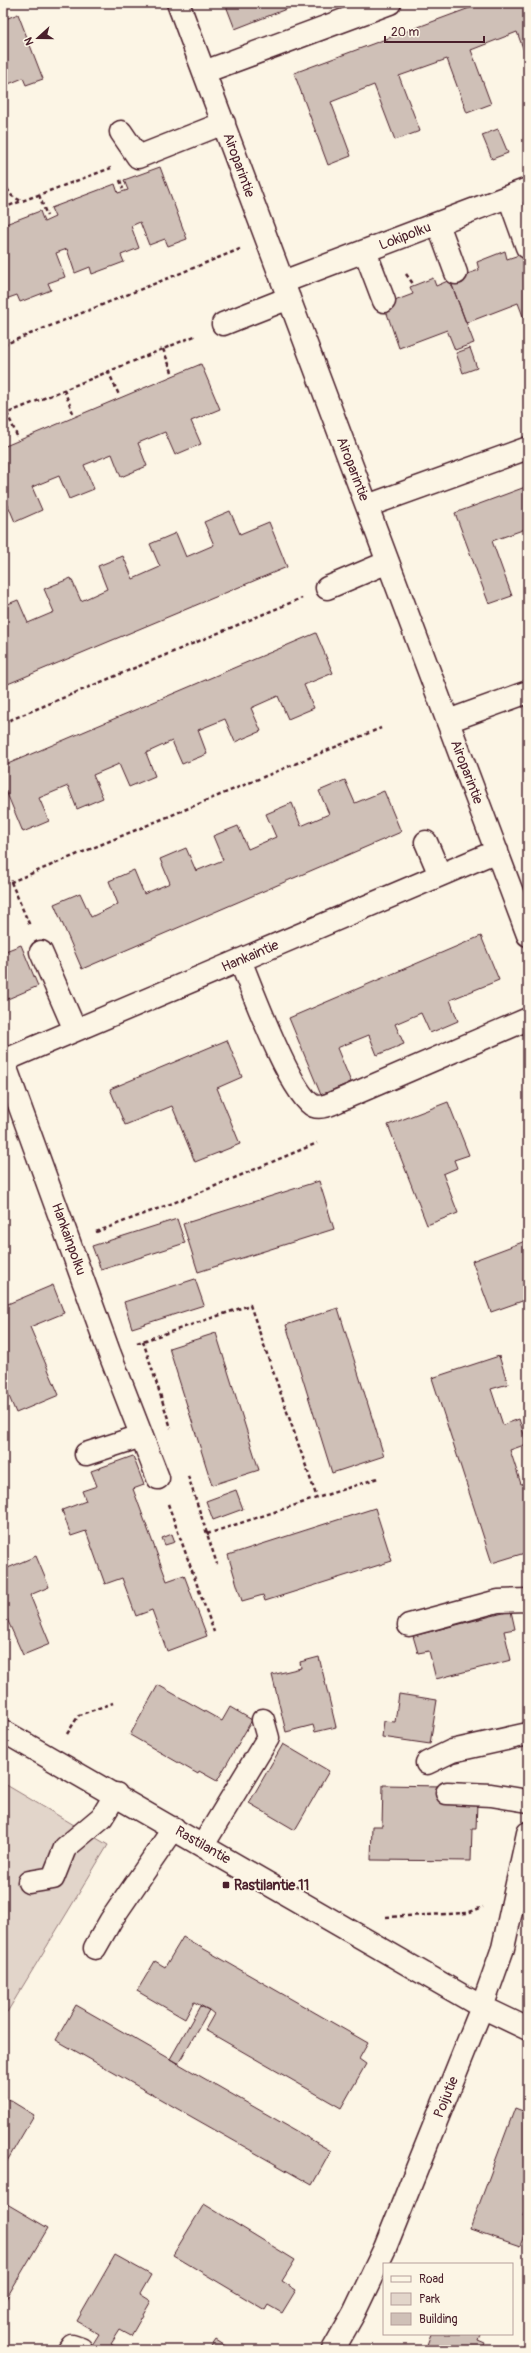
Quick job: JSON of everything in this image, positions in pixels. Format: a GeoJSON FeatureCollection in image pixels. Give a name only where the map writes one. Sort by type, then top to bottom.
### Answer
{"type":"FeatureCollection","features":[{"type":"Feature","properties":{"kind":"street","name":"Airoparintie"},"geometry":{"type":"LineString","coordinates":[[178,3],[528,935]]}},
{"type":"Feature","properties":{"kind":"street"},"geometry":{"type":"LineString","coordinates":[[204,72],[390,3]]}},
{"type":"Feature","properties":{"kind":"street"},"geometry":{"type":"LineString","coordinates":[[121,132],[138,157],[224,123]]}},
{"type":"Feature","properties":{"kind":"street"},"geometry":{"type":"LineString","coordinates":[[518,193],[527,247]]}},
{"type":"Feature","properties":{"kind":"street","name":"Lokipolku"},"geometry":{"type":"LineString","coordinates":[[223,324],[286,290],[365,251],[518,193]]}},
{"type":"Feature","properties":{"kind":"street"},"geometry":{"type":"LineString","coordinates":[[438,224],[456,273]]}},
{"type":"Feature","properties":{"kind":"street"},"geometry":{"type":"LineString","coordinates":[[365,251],[384,301]]}},
{"type":"Feature","properties":{"kind":"street"},"geometry":{"type":"LineString","coordinates":[[367,506],[528,448]]}},
{"type":"Feature","properties":{"kind":"street"},"geometry":{"type":"LineString","coordinates":[[326,588],[388,562]]}},
{"type":"Feature","properties":{"kind":"street"},"geometry":{"type":"LineString","coordinates":[[448,721],[528,692]]}},
{"type":"Feature","properties":{"kind":"street"},"geometry":{"type":"LineString","coordinates":[[426,842],[440,875]]}},
{"type":"Feature","properties":{"kind":"street","name":"Hankaintie"},"geometry":{"type":"LineString","coordinates":[[3,1060],[497,851]]}},
{"type":"Feature","properties":{"kind":"street"},"geometry":{"type":"LineString","coordinates":[[41,952],[75,1030]]}},
{"type":"Feature","properties":{"kind":"street"},"geometry":{"type":"LineString","coordinates":[[240,960],[282,1058],[304,1099],[314,1106],[323,1106],[340,1100],[528,1019]]}},
{"type":"Feature","properties":{"kind":"street","name":"Hankainpolku"},"geometry":{"type":"LineString","coordinates":[[3,1060],[109,1352],[158,1478]]}},
{"type":"Feature","properties":{"kind":"street"},"geometry":{"type":"LineString","coordinates":[[86,1454],[138,1427]]}},
{"type":"Feature","properties":{"kind":"street"},"geometry":{"type":"LineString","coordinates":[[409,1625],[498,1601],[528,1600]]}},
{"type":"Feature","properties":{"kind":"street"},"geometry":{"type":"LineString","coordinates":[[203,1845],[268,1738],[263,1720]]}},
{"type":"Feature","properties":{"kind":"street","name":"Rastilantie"},"geometry":{"type":"LineString","coordinates":[[3,1731],[116,1794],[482,2007],[528,2030]]}},
{"type":"Feature","properties":{"kind":"street"},"geometry":{"type":"LineString","coordinates":[[427,1762],[452,1751],[528,1734]]}},
{"type":"Feature","properties":{"kind":"street"},"geometry":{"type":"LineString","coordinates":[[29,1882],[53,1878],[65,1848],[102,1817],[116,1794]]}},
{"type":"Feature","properties":{"kind":"street"},"geometry":{"type":"LineString","coordinates":[[447,1794],[491,1795],[528,1801]]}},
{"type":"Feature","properties":{"kind":"street"},"geometry":{"type":"LineString","coordinates":[[95,1948],[111,1920],[174,1828]]}},
{"type":"Feature","properties":{"kind":"street","name":"Poijutie"},"geometry":{"type":"LineString","coordinates":[[333,2350],[354,2313],[385,2248],[482,2007],[503,1948],[523,1884],[528,1833]]}},
{"type":"Feature","properties":{"kind":"path"},"geometry":{"type":"LineString","coordinates":[[3,208],[138,157]]}},
{"type":"Feature","properties":{"kind":"path"},"geometry":{"type":"LineString","coordinates":[[3,183],[12,196],[21,202]]}},
{"type":"Feature","properties":{"kind":"path"},"geometry":{"type":"LineString","coordinates":[[39,195],[47,216]]}},
{"type":"Feature","properties":{"kind":"path"},"geometry":{"type":"LineString","coordinates":[[3,345],[247,247]]}},
{"type":"Feature","properties":{"kind":"path"},"geometry":{"type":"LineString","coordinates":[[3,415],[223,324]]}},
{"type":"Feature","properties":{"kind":"path"},"geometry":{"type":"LineString","coordinates":[[163,349],[172,372]]}},
{"type":"Feature","properties":{"kind":"path"},"geometry":{"type":"LineString","coordinates":[[108,371],[119,395]]}},
{"type":"Feature","properties":{"kind":"path"},"geometry":{"type":"LineString","coordinates":[[64,390],[73,413]]}},
{"type":"Feature","properties":{"kind":"path"},"geometry":{"type":"LineString","coordinates":[[7,414],[17,436]]}},
{"type":"Feature","properties":{"kind":"path"},"geometry":{"type":"LineString","coordinates":[[3,723],[326,588]]}},
{"type":"Feature","properties":{"kind":"path"},"geometry":{"type":"LineString","coordinates":[[3,882],[11,882],[381,728]]}},
{"type":"Feature","properties":{"kind":"path"},"geometry":{"type":"LineString","coordinates":[[11,882],[41,952]]}},
{"type":"Feature","properties":{"kind":"path"},"geometry":{"type":"LineString","coordinates":[[70,1242],[194,1195],[317,1142]]}},
{"type":"Feature","properties":{"kind":"path"},"geometry":{"type":"LineString","coordinates":[[109,1352],[250,1305],[317,1498]]}},
{"type":"Feature","properties":{"kind":"path"},"geometry":{"type":"LineString","coordinates":[[158,1478],[214,1632]]}},
{"type":"Feature","properties":{"kind":"path"},"geometry":{"type":"LineString","coordinates":[[207,1534],[378,1478]]}},
{"type":"Feature","properties":{"kind":"path"},"geometry":{"type":"LineString","coordinates":[[52,1758],[79,1715],[113,1703]]}},
{"type":"Feature","properties":{"kind":"path"},"geometry":{"type":"LineString","coordinates":[[382,1918],[467,1913],[498,1900],[523,1884]]}},
{"type":"Feature","properties":{"kind":"green space"},"geometry":{"type":"Polygon","coordinates":[[[3,1783],[108,1845],[3,2019],[3,1783]]]}},
{"type":"Feature","properties":{"kind":"building"},"geometry":{"type":"Polygon","coordinates":[[[225,3],[298,3],[299,4],[235,29],[225,3]]]}},
{"type":"Feature","properties":{"kind":"building"},"geometry":{"type":"Polygon","coordinates":[[[483,3],[528,3],[528,62],[517,32],[471,50],[491,104],[467,113],[447,59],[399,76],[420,131],[395,140],[374,85],[331,102],[351,156],[328,165],[294,73],[483,3]]]}},
{"type":"Feature","properties":{"kind":"building"},"geometry":{"type":"Polygon","coordinates":[[[18,14],[43,79],[26,85],[23,78],[6,85],[3,79],[3,20],[18,14]]]}},
{"type":"Feature","properties":{"kind":"building"},"geometry":{"type":"Polygon","coordinates":[[[498,129],[508,153],[492,159],[482,135],[498,129]]]}},
{"type":"Feature","properties":{"kind":"building"},"geometry":{"type":"Polygon","coordinates":[[[160,167],[187,239],[168,246],[165,239],[149,245],[140,222],[131,226],[139,248],[121,255],[124,262],[92,274],[90,267],[75,273],[67,249],[56,253],[65,277],[48,283],[51,290],[20,302],[17,295],[3,300],[3,225],[40,211],[44,222],[55,217],[51,208],[115,184],[118,193],[128,190],[124,180],[160,167]]]}},
{"type":"Feature","properties":{"kind":"building"},"geometry":{"type":"Polygon","coordinates":[[[505,251],[507,259],[522,254],[528,272],[528,323],[526,324],[518,303],[466,323],[450,280],[479,270],[477,262],[505,251]]]}},
{"type":"Feature","properties":{"kind":"building"},"geometry":{"type":"Polygon","coordinates":[[[528,252],[528,272],[522,254],[528,252]]]}},
{"type":"Feature","properties":{"kind":"building"},"geometry":{"type":"Polygon","coordinates":[[[433,278],[436,286],[450,280],[474,343],[455,350],[447,330],[399,348],[384,305],[413,294],[410,287],[433,278]]]}},
{"type":"Feature","properties":{"kind":"building"},"geometry":{"type":"Polygon","coordinates":[[[470,348],[477,368],[463,373],[456,353],[470,348]]]}},
{"type":"Feature","properties":{"kind":"building"},"geometry":{"type":"Polygon","coordinates":[[[201,364],[220,409],[191,421],[201,444],[175,455],[165,432],[138,443],[147,466],[121,477],[112,454],[84,465],[94,489],[69,499],[59,476],[32,487],[42,510],[15,522],[5,498],[3,499],[3,447],[201,364]]]}},
{"type":"Feature","properties":{"kind":"building"},"geometry":{"type":"Polygon","coordinates":[[[528,486],[528,528],[492,541],[512,596],[489,604],[455,513],[528,486]]]}},
{"type":"Feature","properties":{"kind":"building"},"geometry":{"type":"Polygon","coordinates":[[[230,511],[240,534],[269,522],[287,567],[3,686],[3,606],[18,600],[28,623],[54,612],[44,589],[71,578],[81,601],[107,589],[98,566],[123,556],[133,579],[160,567],[150,544],[176,533],[186,557],[214,545],[204,522],[230,511]]]}},
{"type":"Feature","properties":{"kind":"building"},"geometry":{"type":"Polygon","coordinates":[[[316,633],[333,673],[304,685],[314,708],[288,719],[278,696],[251,708],[261,731],[235,742],[225,719],[198,730],[207,754],[182,764],[172,741],[146,753],[155,776],[129,787],[119,764],[93,775],[103,798],[77,809],[68,786],[39,798],[49,821],[23,832],[3,784],[3,766],[316,633]]]}},
{"type":"Feature","properties":{"kind":"building"},"geometry":{"type":"Polygon","coordinates":[[[345,780],[355,803],[384,791],[401,832],[82,969],[54,904],[80,893],[91,917],[118,904],[109,881],[134,870],[144,894],[170,883],[160,859],[186,848],[196,871],[223,860],[213,836],[238,826],[248,849],[276,837],[266,814],[292,803],[301,826],[329,814],[319,791],[345,780]]]}},
{"type":"Feature","properties":{"kind":"building"},"geometry":{"type":"Polygon","coordinates":[[[481,936],[499,980],[450,1000],[458,1021],[430,1033],[421,1013],[395,1024],[404,1044],[377,1055],[369,1035],[337,1048],[351,1082],[321,1095],[289,1018],[481,936]]]}},
{"type":"Feature","properties":{"kind":"building"},"geometry":{"type":"Polygon","coordinates":[[[21,945],[38,986],[3,1001],[3,952],[21,945]]]}},
{"type":"Feature","properties":{"kind":"building"},"geometry":{"type":"Polygon","coordinates":[[[227,1040],[242,1077],[217,1088],[240,1144],[195,1162],[172,1106],[125,1125],[110,1089],[227,1040]]]}},
{"type":"Feature","properties":{"kind":"building"},"geometry":{"type":"Polygon","coordinates":[[[448,1102],[469,1155],[454,1160],[457,1168],[443,1174],[458,1213],[427,1225],[388,1125],[448,1102]]]}},
{"type":"Feature","properties":{"kind":"building"},"geometry":{"type":"Polygon","coordinates":[[[319,1181],[334,1229],[198,1272],[183,1224],[319,1181]]]}},
{"type":"Feature","properties":{"kind":"building"},"geometry":{"type":"Polygon","coordinates":[[[177,1219],[185,1243],[101,1270],[92,1246],[177,1219]]]}},
{"type":"Feature","properties":{"kind":"building"},"geometry":{"type":"Polygon","coordinates":[[[528,1240],[528,1299],[491,1312],[472,1261],[528,1240]]]}},
{"type":"Feature","properties":{"kind":"building"},"geometry":{"type":"Polygon","coordinates":[[[195,1279],[204,1305],[132,1328],[124,1302],[195,1279]]]}},
{"type":"Feature","properties":{"kind":"building"},"geometry":{"type":"Polygon","coordinates":[[[53,1285],[64,1313],[30,1327],[59,1395],[16,1413],[3,1382],[3,1306],[53,1285]]]}},
{"type":"Feature","properties":{"kind":"building"},"geometry":{"type":"Polygon","coordinates":[[[338,1308],[384,1456],[332,1473],[286,1325],[338,1308]]]}},
{"type":"Feature","properties":{"kind":"building"},"geometry":{"type":"Polygon","coordinates":[[[216,1333],[259,1470],[212,1485],[169,1348],[216,1333]]]}},
{"type":"Feature","properties":{"kind":"building"},"geometry":{"type":"Polygon","coordinates":[[[499,1356],[508,1384],[491,1389],[503,1425],[519,1419],[527,1444],[510,1450],[521,1484],[528,1482],[528,1552],[492,1563],[432,1378],[499,1356]]]}},
{"type":"Feature","properties":{"kind":"building"},"geometry":{"type":"Polygon","coordinates":[[[133,1456],[144,1485],[133,1489],[167,1581],[184,1575],[207,1636],[167,1651],[152,1610],[136,1616],[122,1578],[105,1584],[86,1531],[71,1536],[62,1510],[86,1501],[82,1491],[97,1486],[91,1471],[133,1456]]]}},
{"type":"Feature","properties":{"kind":"building"},"geometry":{"type":"Polygon","coordinates":[[[236,1490],[243,1509],[213,1520],[206,1501],[236,1490]]]}},
{"type":"Feature","properties":{"kind":"building"},"geometry":{"type":"Polygon","coordinates":[[[375,1508],[392,1561],[265,1601],[263,1595],[242,1601],[228,1555],[375,1508]]]}},
{"type":"Feature","properties":{"kind":"building"},"geometry":{"type":"Polygon","coordinates":[[[172,1534],[175,1542],[165,1545],[162,1538],[172,1534]]]}},
{"type":"Feature","properties":{"kind":"building"},"geometry":{"type":"Polygon","coordinates":[[[36,1556],[49,1587],[30,1595],[50,1644],[23,1655],[3,1610],[3,1570],[36,1556]]]}},
{"type":"Feature","properties":{"kind":"building"},"geometry":{"type":"Polygon","coordinates":[[[511,1611],[515,1629],[504,1631],[511,1660],[436,1679],[429,1651],[418,1653],[413,1636],[511,1611]]]}},
{"type":"Feature","properties":{"kind":"building"},"geometry":{"type":"Polygon","coordinates":[[[319,1657],[336,1727],[315,1732],[313,1725],[286,1732],[272,1675],[301,1668],[300,1662],[319,1657]]]}},
{"type":"Feature","properties":{"kind":"building"},"geometry":{"type":"Polygon","coordinates":[[[158,1685],[222,1721],[230,1707],[252,1720],[217,1781],[199,1771],[198,1774],[130,1735],[158,1685]]]}},
{"type":"Feature","properties":{"kind":"building"},"geometry":{"type":"Polygon","coordinates":[[[399,1694],[437,1700],[430,1744],[382,1737],[384,1721],[395,1722],[399,1694]]]}},
{"type":"Feature","properties":{"kind":"building"},"geometry":{"type":"Polygon","coordinates":[[[283,1744],[329,1771],[295,1830],[249,1803],[283,1744]]]}},
{"type":"Feature","properties":{"kind":"building"},"geometry":{"type":"Polygon","coordinates":[[[383,1785],[442,1786],[441,1803],[477,1803],[476,1829],[472,1829],[471,1861],[371,1860],[372,1826],[382,1826],[383,1785]]]}},
{"type":"Feature","properties":{"kind":"building"},"geometry":{"type":"Polygon","coordinates":[[[183,1937],[368,2043],[359,2059],[366,2064],[341,2108],[205,2030],[214,2014],[209,2010],[194,2002],[185,2019],[137,1991],[155,1961],[165,1967],[183,1937]]]}},
{"type":"Feature","properties":{"kind":"building"},"geometry":{"type":"Polygon","coordinates":[[[76,2005],[331,2151],[312,2185],[56,2040],[76,2005]]]}},
{"type":"Feature","properties":{"kind":"building"},"geometry":{"type":"Polygon","coordinates":[[[200,2006],[209,2010],[178,2064],[170,2059],[200,2006]]]}},
{"type":"Feature","properties":{"kind":"building"},"geometry":{"type":"Polygon","coordinates":[[[3,2096],[34,2115],[3,2168],[3,2096]]]}},
{"type":"Feature","properties":{"kind":"building"},"geometry":{"type":"Polygon","coordinates":[[[515,2108],[528,2113],[528,2204],[523,2216],[528,2217],[528,2225],[520,2246],[470,2229],[515,2108]]]}},
{"type":"Feature","properties":{"kind":"building"},"geometry":{"type":"Polygon","coordinates":[[[7,2204],[48,2228],[3,2304],[3,2211],[7,2204]]]}},
{"type":"Feature","properties":{"kind":"building"},"geometry":{"type":"Polygon","coordinates":[[[204,2204],[295,2260],[282,2281],[296,2290],[282,2313],[268,2305],[265,2310],[173,2255],[204,2204]]]}},
{"type":"Feature","properties":{"kind":"building"},"geometry":{"type":"Polygon","coordinates":[[[115,2255],[151,2275],[140,2294],[151,2301],[131,2336],[120,2330],[111,2344],[121,2350],[89,2350],[99,2334],[77,2321],[115,2255]]]}},
{"type":"Feature","properties":{"kind":"building"},"geometry":{"type":"Polygon","coordinates":[[[431,2335],[480,2335],[478,2340],[485,2343],[482,2350],[425,2350],[431,2335]]]}},
{"type":"Feature","properties":{"kind":"building"},"geometry":{"type":"Polygon","coordinates":[[[216,2340],[232,2350],[209,2350],[216,2340]]]}},
{"type":"Feature","properties":{"kind":"place","name":"Rastilantie 11"},"geometry":{"type":"Point","coordinates":[226,1885]}}]}
